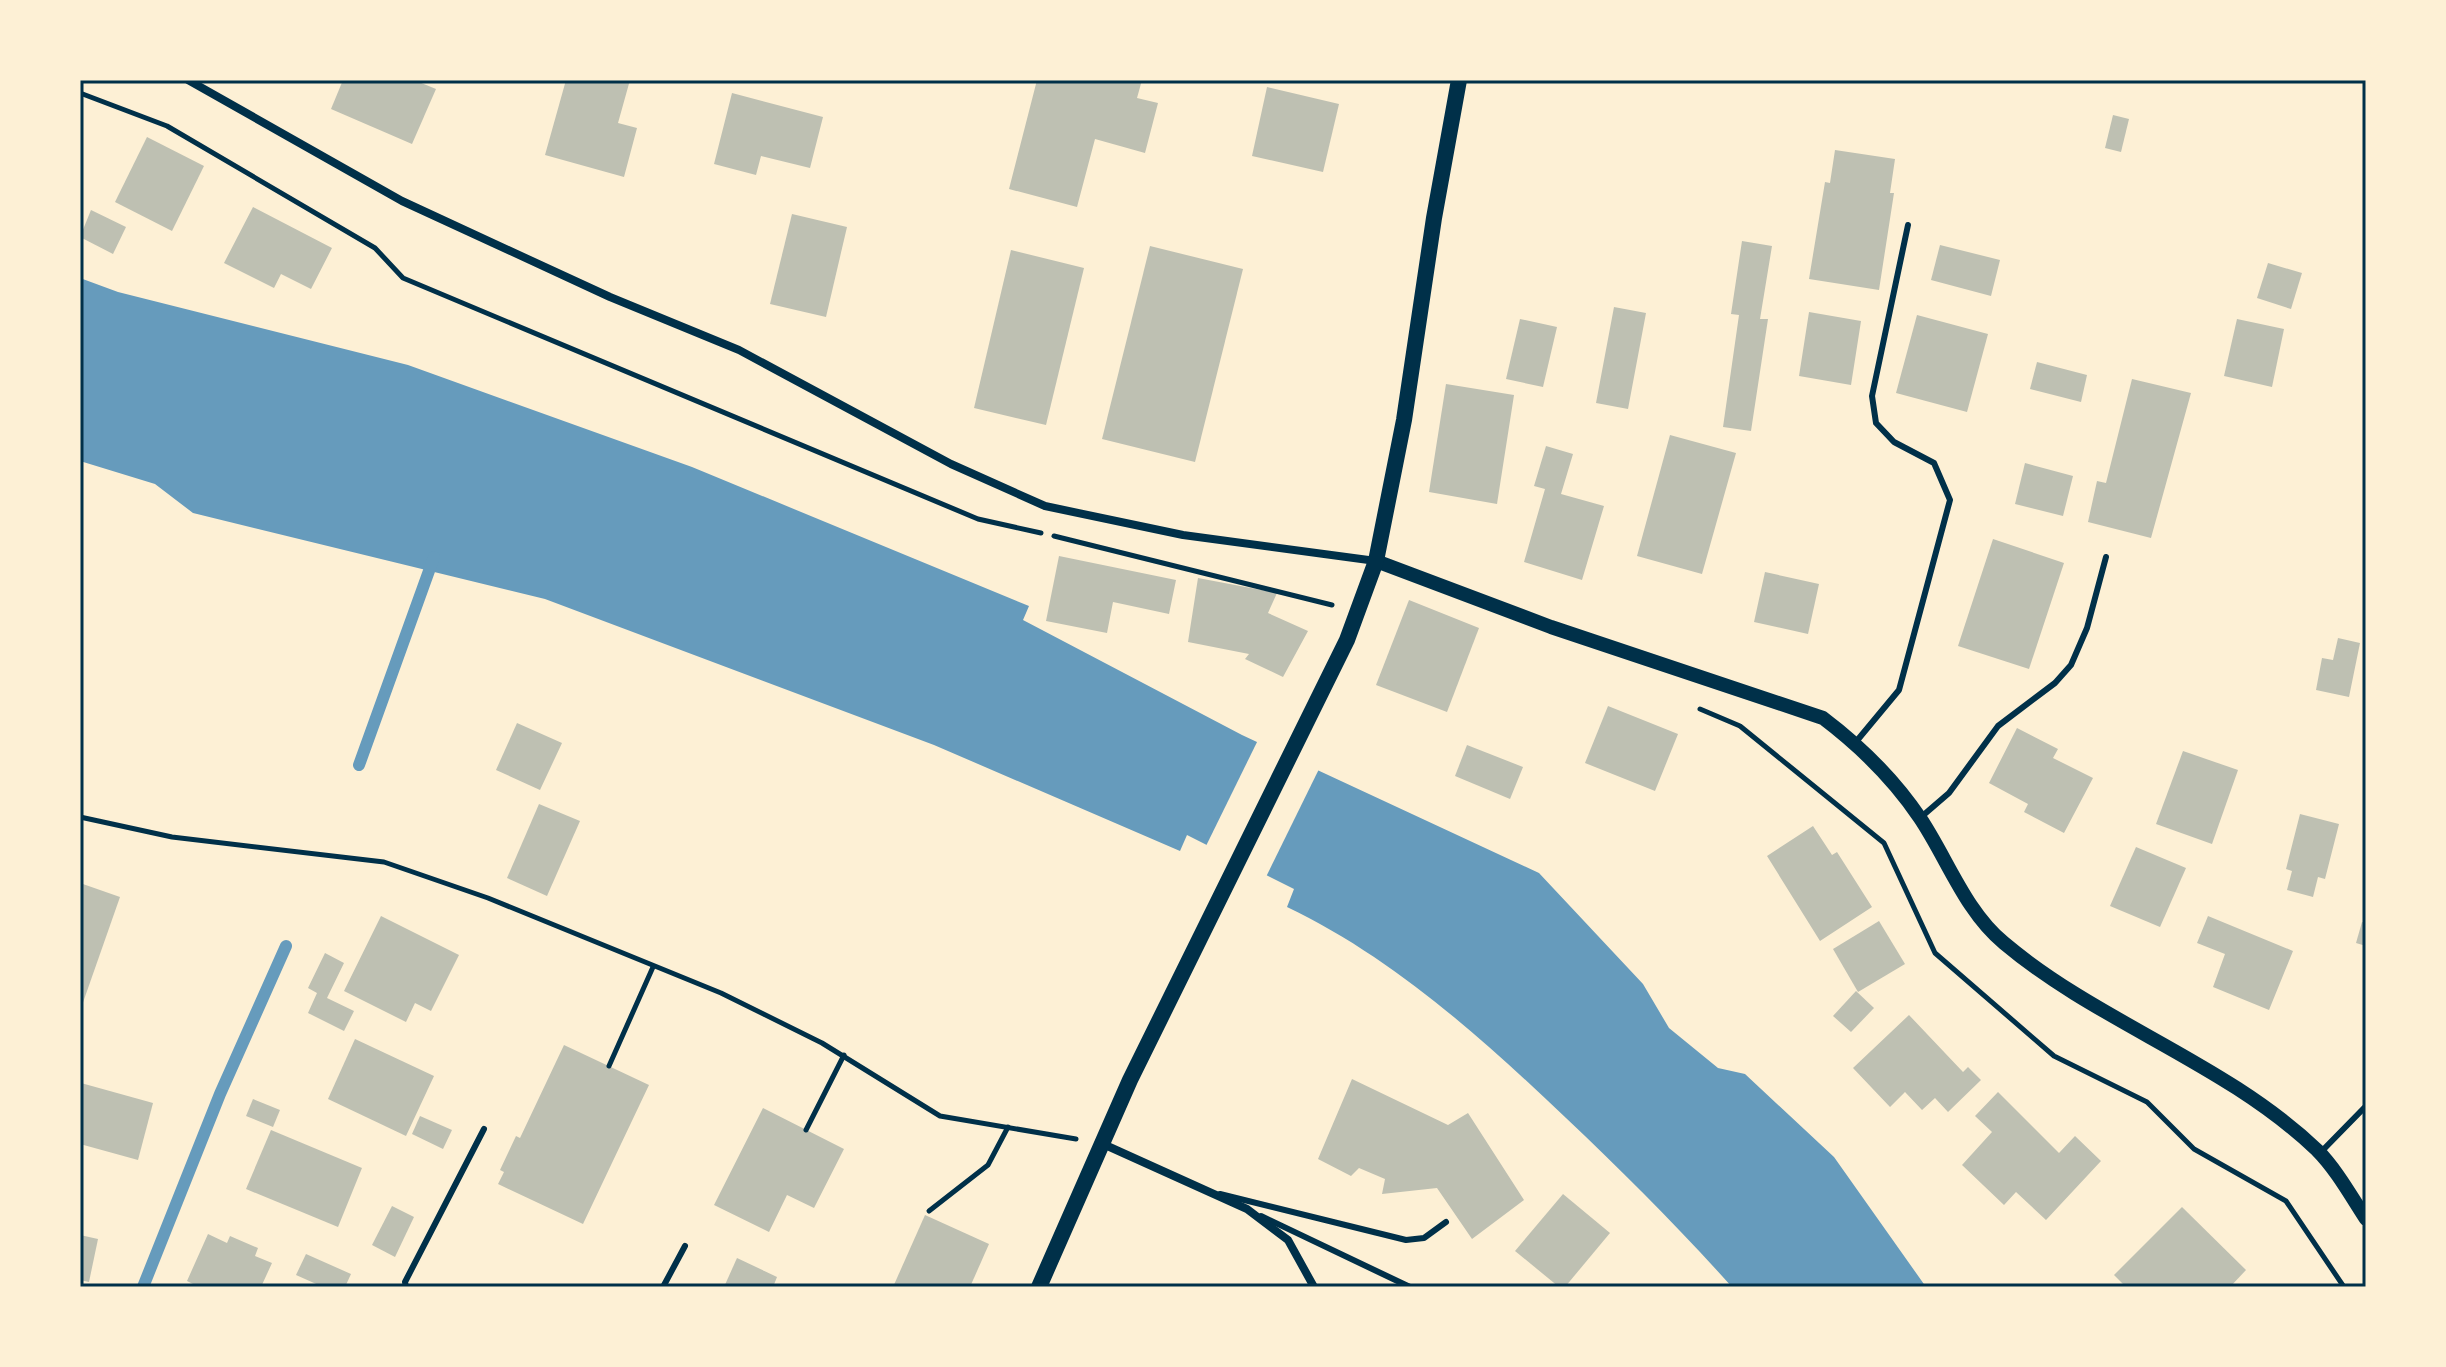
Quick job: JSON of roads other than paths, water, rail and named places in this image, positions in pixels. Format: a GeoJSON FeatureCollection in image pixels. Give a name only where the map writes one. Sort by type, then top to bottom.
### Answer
{"type":"FeatureCollection","features":[{"type":"Feature","properties":{"kind":"main road"},"geometry":{"type":"LineString","coordinates":[[1039,1287],[1103,1144],[1358,611],[1376,561],[1404,420],[1434,218],[1459,80]]}},
{"type":"Feature","properties":{"kind":"street"},"geometry":{"type":"LineString","coordinates":[[188,80],[402,201],[610,297],[739,350],[951,464],[1045,506],[1158,531],[1376,561],[1551,627],[1823,718],[1855,743],[1894,783],[1920,818],[1972,906],[2001,941],[2050,977],[2236,1089],[2320,1153],[2366,1219]]}},
{"type":"Feature","properties":{"kind":"street"},"geometry":{"type":"LineString","coordinates":[[1103,1144],[1247,1209],[1288,1240],[1314,1287]]}},
{"type":"Feature","properties":{"kind":"lane"},"geometry":{"type":"LineString","coordinates":[[1855,743],[1899,690],[1950,500],[1934,463],[1894,442],[1876,423],[1873,412],[1872,396],[1908,225]]}},
{"type":"Feature","properties":{"kind":"lane"},"geometry":{"type":"LineString","coordinates":[[1920,818],[1949,793],[1998,726],[2055,683],[2071,665],[2087,628],[2106,557]]}},
{"type":"Feature","properties":{"kind":"lane"},"geometry":{"type":"LineString","coordinates":[[2320,1153],[2366,1106]]}},
{"type":"Feature","properties":{"kind":"lane"},"geometry":{"type":"LineString","coordinates":[[406,1287],[405,1282],[484,1129]]}},
{"type":"Feature","properties":{"kind":"lane"},"geometry":{"type":"LineString","coordinates":[[1201,1189],[1406,1240],[1424,1238],[1446,1222]]}},
{"type":"Feature","properties":{"kind":"lane"},"geometry":{"type":"LineString","coordinates":[[1247,1209],[1410,1287]]}},
{"type":"Feature","properties":{"kind":"lane"},"geometry":{"type":"LineString","coordinates":[[663,1287],[685,1246]]}},
{"type":"Feature","properties":{"kind":"water"},"geometry":{"type":"Polygon","coordinates":[[[80,278],[118,292],[408,365],[692,467],[1029,606],[1023,620],[1242,735],[1539,873],[1643,984],[1669,1028],[1718,1068],[1745,1074],[1834,1157],[1926,1287],[1732,1287],[1609,1159],[1468,1029],[1363,950],[1287,907],[1294,889],[1187,835],[1180,851],[934,745],[545,599],[193,513],[155,484],[80,461],[80,278]]]}},
{"type":"Feature","properties":{"kind":"waterway"},"geometry":{"type":"LineString","coordinates":[[359,765],[434,557]]}},
{"type":"Feature","properties":{"kind":"waterway"},"geometry":{"type":"LineString","coordinates":[[143,1287],[220,1094],[286,946]]}}]}
